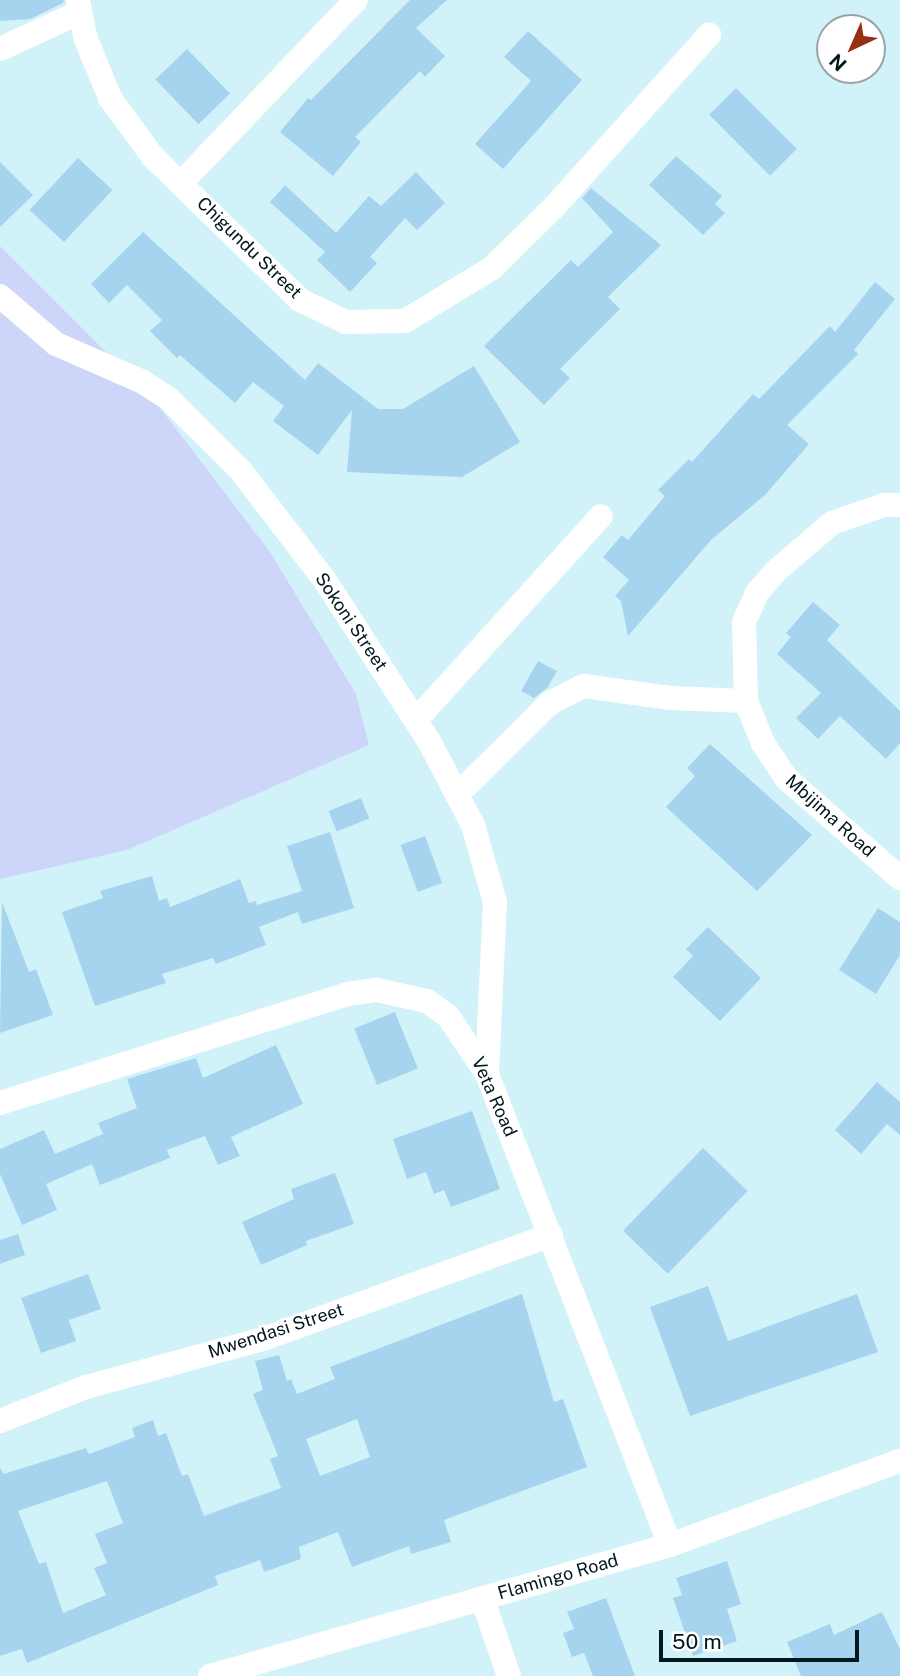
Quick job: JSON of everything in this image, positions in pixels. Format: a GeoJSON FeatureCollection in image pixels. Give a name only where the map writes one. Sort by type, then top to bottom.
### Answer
{"type":"FeatureCollection","features":[{"type":"Feature","properties":{"kind":"street"},"geometry":{"type":"LineString","coordinates":[[181,183],[356,0]]}},
{"type":"Feature","properties":{"kind":"street"},"geometry":{"type":"LineString","coordinates":[[0,49],[79,6]]}},
{"type":"Feature","properties":{"kind":"street","name":"Chigundu Street"},"geometry":{"type":"LineString","coordinates":[[79,6],[110,97],[153,158],[300,300],[346,322],[405,321],[492,268],[554,207],[709,35]]}},
{"type":"Feature","properties":{"kind":"street","name":"Sokoni Street"},"geometry":{"type":"LineString","coordinates":[[0,296],[56,344],[143,382],[169,399],[241,471],[324,579],[416,720],[473,825],[495,902],[487,1074]]}},
{"type":"Feature","properties":{"kind":"street","name":"Mbijima Road"},"geometry":{"type":"LineString","coordinates":[[900,505],[884,505],[832,523],[757,593],[744,622],[746,701],[763,743],[786,778],[900,878]]}},
{"type":"Feature","properties":{"kind":"street"},"geometry":{"type":"LineString","coordinates":[[416,720],[601,516]]}},
{"type":"Feature","properties":{"kind":"street"},"geometry":{"type":"LineString","coordinates":[[457,794],[550,703],[584,686],[671,698],[746,701]]}},
{"type":"Feature","properties":{"kind":"street","name":"Veta Road"},"geometry":{"type":"LineString","coordinates":[[0,1103],[347,994],[377,990],[407,993],[448,1016],[487,1074],[670,1545]]}},
{"type":"Feature","properties":{"kind":"street","name":"Mwendasi Street"},"geometry":{"type":"LineString","coordinates":[[0,1421],[86,1387],[266,1338],[551,1235]]}},
{"type":"Feature","properties":{"kind":"street","name":"Flamingo Road"},"geometry":{"type":"LineString","coordinates":[[210,1676],[670,1545],[900,1461]]}},
{"type":"Feature","properties":{"kind":"street"},"geometry":{"type":"LineString","coordinates":[[482,1598],[509,1676]]}},
{"type":"Feature","properties":{"kind":"shaded area"},"geometry":{"type":"Polygon","coordinates":[[[0,246],[154,400],[270,552],[356,694],[369,745],[127,850],[0,879],[0,246]]]}},
{"type":"Feature","properties":{"kind":"building"},"geometry":{"type":"Polygon","coordinates":[[[0,0],[64,0],[63,3],[30,19],[0,21],[0,0]]]}},
{"type":"Feature","properties":{"kind":"building"},"geometry":{"type":"Polygon","coordinates":[[[410,0],[447,0],[416,28],[445,56],[425,77],[420,71],[355,137],[361,142],[333,176],[280,132],[308,98],[311,100],[410,0]]]}},
{"type":"Feature","properties":{"kind":"building"},"geometry":{"type":"Polygon","coordinates":[[[528,31],[582,80],[503,169],[475,144],[531,81],[504,57],[528,31]]]}},
{"type":"Feature","properties":{"kind":"building"},"geometry":{"type":"Polygon","coordinates":[[[187,49],[230,94],[198,124],[155,80],[187,49]]]}},
{"type":"Feature","properties":{"kind":"building"},"geometry":{"type":"Polygon","coordinates":[[[736,88],[797,149],[770,176],[709,115],[736,88]]]}},
{"type":"Feature","properties":{"kind":"building"},"geometry":{"type":"Polygon","coordinates":[[[676,156],[722,196],[715,204],[725,213],[703,235],[649,185],[676,156]]]}},
{"type":"Feature","properties":{"kind":"building"},"geometry":{"type":"Polygon","coordinates":[[[78,158],[112,190],[64,242],[30,210],[78,158]]]}},
{"type":"Feature","properties":{"kind":"building"},"geometry":{"type":"Polygon","coordinates":[[[0,162],[33,195],[0,227],[0,162]]]}},
{"type":"Feature","properties":{"kind":"building"},"geometry":{"type":"Polygon","coordinates":[[[416,172],[445,203],[417,230],[405,218],[370,257],[377,263],[350,292],[317,260],[325,252],[270,202],[285,185],[336,233],[369,196],[381,206],[416,172]]]}},
{"type":"Feature","properties":{"kind":"building"},"geometry":{"type":"Polygon","coordinates":[[[591,188],[661,245],[608,297],[620,309],[560,369],[570,378],[544,405],[484,346],[571,260],[578,267],[613,232],[582,198],[591,188]]]}},
{"type":"Feature","properties":{"kind":"building"},"geometry":{"type":"Polygon","coordinates":[[[143,232],[305,380],[318,363],[378,409],[403,409],[474,366],[520,442],[462,477],[347,472],[352,410],[318,455],[273,421],[284,406],[253,382],[235,403],[180,355],[177,358],[150,331],[162,320],[127,285],[109,303],[91,284],[143,232]]]}},
{"type":"Feature","properties":{"kind":"building"},"geometry":{"type":"Polygon","coordinates":[[[875,282],[895,299],[854,350],[858,354],[787,425],[809,444],[765,495],[711,540],[628,636],[621,601],[615,596],[629,580],[603,557],[622,535],[628,540],[665,496],[658,490],[689,459],[692,462],[753,394],[759,399],[830,326],[835,332],[875,282]]]}},
{"type":"Feature","properties":{"kind":"building"},"geometry":{"type":"Polygon","coordinates":[[[813,602],[840,625],[827,640],[900,711],[900,743],[886,759],[840,716],[818,739],[796,718],[821,693],[777,654],[791,637],[786,633],[813,602]]]}},
{"type":"Feature","properties":{"kind":"building"},"geometry":{"type":"Polygon","coordinates":[[[538,661],[557,671],[548,687],[534,698],[521,691],[538,661]]]}},
{"type":"Feature","properties":{"kind":"building"},"geometry":{"type":"Polygon","coordinates":[[[710,744],[812,835],[757,891],[666,807],[695,776],[687,768],[710,744]]]}},
{"type":"Feature","properties":{"kind":"building"},"geometry":{"type":"Polygon","coordinates":[[[361,798],[369,818],[337,832],[329,811],[361,798]]]}},
{"type":"Feature","properties":{"kind":"building"},"geometry":{"type":"Polygon","coordinates":[[[330,832],[354,908],[302,924],[298,912],[259,927],[266,945],[216,964],[213,958],[162,974],[166,983],[95,1006],[62,912],[103,898],[100,891],[152,876],[159,901],[167,898],[170,907],[240,879],[249,903],[256,901],[257,905],[302,891],[287,846],[330,832]]]}},
{"type":"Feature","properties":{"kind":"building"},"geometry":{"type":"Polygon","coordinates":[[[425,836],[442,883],[418,892],[401,845],[425,836]]]}},
{"type":"Feature","properties":{"kind":"building"},"geometry":{"type":"Polygon","coordinates":[[[2,902],[29,972],[36,969],[53,1015],[0,1033],[2,902]]]}},
{"type":"Feature","properties":{"kind":"building"},"geometry":{"type":"Polygon","coordinates":[[[878,908],[900,922],[900,955],[876,994],[839,970],[878,908]]]}},
{"type":"Feature","properties":{"kind":"building"},"geometry":{"type":"Polygon","coordinates":[[[708,927],[761,978],[720,1021],[673,977],[693,956],[686,949],[708,927]]]}},
{"type":"Feature","properties":{"kind":"building"},"geometry":{"type":"Polygon","coordinates":[[[395,1012],[418,1069],[377,1085],[354,1028],[395,1012]]]}},
{"type":"Feature","properties":{"kind":"building"},"geometry":{"type":"Polygon","coordinates":[[[276,1045],[303,1104],[231,1137],[240,1156],[218,1165],[205,1136],[167,1150],[170,1158],[100,1185],[92,1164],[46,1184],[57,1210],[22,1225],[0,1174],[0,1149],[44,1130],[55,1154],[103,1134],[98,1123],[137,1108],[127,1079],[196,1058],[203,1078],[276,1045]]]}},
{"type":"Feature","properties":{"kind":"building"},"geometry":{"type":"Polygon","coordinates":[[[877,1082],[900,1102],[900,1135],[887,1124],[861,1154],[835,1130],[877,1082]]]}},
{"type":"Feature","properties":{"kind":"building"},"geometry":{"type":"Polygon","coordinates":[[[472,1111],[500,1189],[451,1207],[444,1190],[434,1194],[426,1172],[407,1179],[393,1139],[472,1111]]]}},
{"type":"Feature","properties":{"kind":"building"},"geometry":{"type":"Polygon","coordinates":[[[703,1148],[748,1191],[668,1274],[623,1231],[703,1148]]]}},
{"type":"Feature","properties":{"kind":"building"},"geometry":{"type":"Polygon","coordinates":[[[335,1173],[354,1224],[306,1241],[307,1245],[261,1265],[242,1222],[294,1199],[291,1189],[335,1173]]]}},
{"type":"Feature","properties":{"kind":"building"},"geometry":{"type":"Polygon","coordinates":[[[18,1234],[25,1255],[0,1264],[0,1240],[18,1234]]]}},
{"type":"Feature","properties":{"kind":"building"},"geometry":{"type":"Polygon","coordinates":[[[88,1274],[101,1309],[69,1320],[76,1341],[41,1353],[21,1298],[88,1274]]]}},
{"type":"Feature","properties":{"kind":"building"},"geometry":{"type":"Polygon","coordinates":[[[708,1286],[728,1341],[857,1294],[878,1352],[690,1416],[650,1307],[708,1286]]]}},
{"type":"Feature","properties":{"kind":"building"},"geometry":{"type":"Polygon","coordinates":[[[522,1294],[554,1402],[563,1399],[587,1467],[444,1520],[451,1542],[411,1554],[409,1546],[352,1567],[338,1532],[299,1547],[301,1559],[264,1572],[260,1560],[215,1576],[218,1585],[27,1663],[22,1649],[0,1656],[0,1468],[4,1474],[86,1448],[89,1454],[135,1437],[132,1428],[153,1420],[158,1436],[166,1433],[182,1476],[188,1474],[204,1516],[281,1488],[270,1459],[278,1456],[253,1394],[263,1390],[255,1361],[279,1355],[287,1381],[291,1379],[297,1394],[335,1379],[330,1367],[522,1294]],[[357,1419],[306,1439],[320,1476],[370,1457],[357,1419]],[[107,1481],[18,1511],[39,1564],[46,1562],[63,1613],[106,1595],[94,1568],[107,1563],[95,1534],[123,1523],[107,1481]]]}},
{"type":"Feature","properties":{"kind":"building"},"geometry":{"type":"Polygon","coordinates":[[[727,1561],[741,1604],[727,1609],[737,1641],[693,1656],[673,1598],[682,1595],[676,1578],[727,1561]]]}},
{"type":"Feature","properties":{"kind":"building"},"geometry":{"type":"Polygon","coordinates":[[[606,1598],[635,1676],[593,1676],[584,1653],[572,1657],[563,1633],[574,1629],[567,1612],[606,1598]]]}},
{"type":"Feature","properties":{"kind":"building"},"geometry":{"type":"Polygon","coordinates":[[[882,1612],[900,1649],[900,1676],[801,1676],[787,1642],[830,1624],[834,1635],[882,1612]]]}}]}
